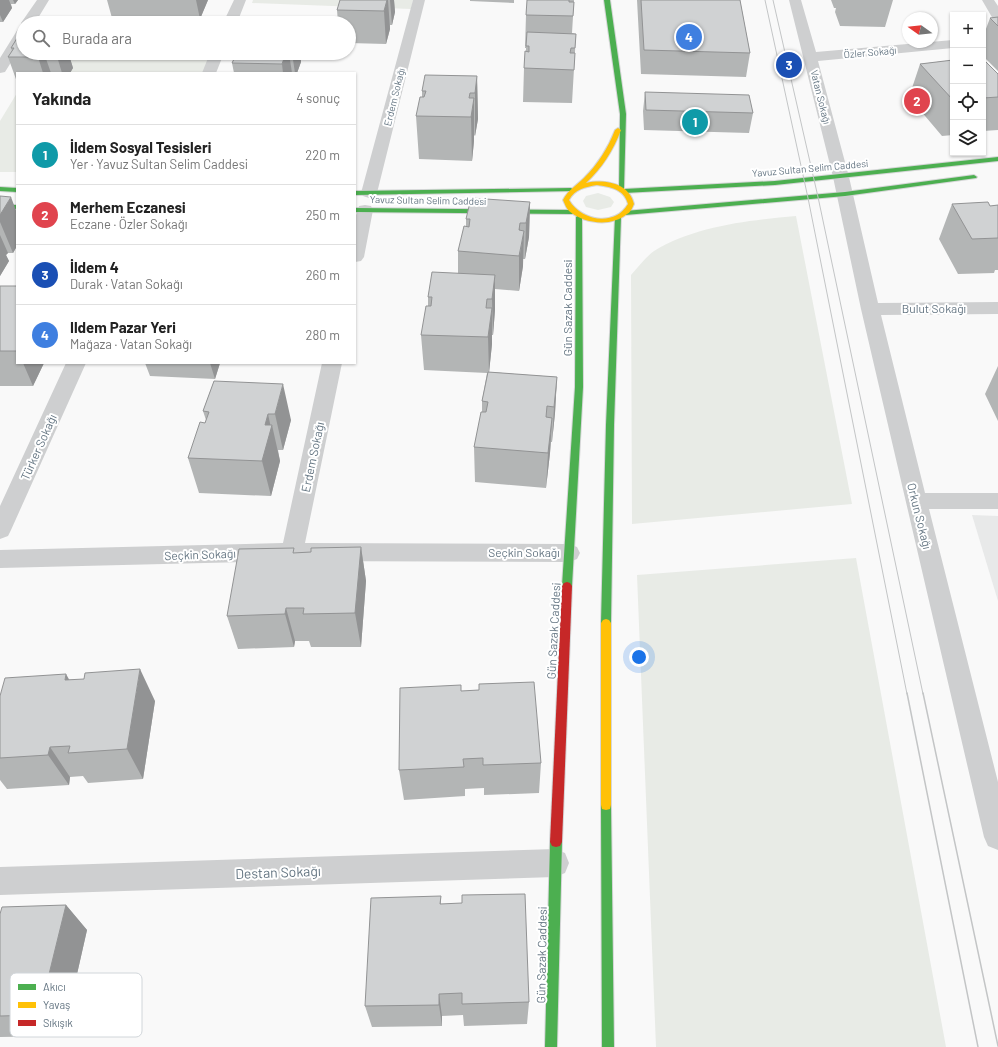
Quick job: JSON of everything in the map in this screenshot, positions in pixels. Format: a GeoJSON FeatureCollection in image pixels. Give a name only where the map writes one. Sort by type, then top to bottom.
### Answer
{"type":"FeatureCollection","features":[{"type":"Feature","properties":{"kind":"street"},"geometry":{"type":"LineString","coordinates":[[33,16],[43,0]]}},
{"type":"Feature","properties":{"kind":"street"},"geometry":{"type":"LineString","coordinates":[[233,16],[240,0]]}},
{"type":"Feature","properties":{"kind":"street","name":"Erdem Sokağı"},"geometry":{"type":"LineString","coordinates":[[362,193],[419,0]]}},
{"type":"Feature","properties":{"kind":"street"},"geometry":{"type":"LineString","coordinates":[[607,0],[623,114],[622,190],[629,196],[631,202],[630,208],[622,215],[612,337],[605,725],[608,1047]]}},
{"type":"Feature","properties":{"kind":"street","name":"Vatan Sokağı"},"geometry":{"type":"LineString","coordinates":[[796,0],[842,186]]}},
{"type":"Feature","properties":{"kind":"street"},"geometry":{"type":"LineString","coordinates":[[988,0],[998,16]]}},
{"type":"Feature","properties":{"kind":"street"},"geometry":{"type":"LineString","coordinates":[[0,69],[16,43]]}},
{"type":"Feature","properties":{"kind":"street","name":"Özler Sokağı"},"geometry":{"type":"LineString","coordinates":[[811,58],[950,44]]}},
{"type":"Feature","properties":{"kind":"street"},"geometry":{"type":"LineString","coordinates":[[209,72],[214,60]]}},
{"type":"Feature","properties":{"kind":"street"},"geometry":{"type":"LineString","coordinates":[[575,188],[598,170],[610,153],[623,114]]}},
{"type":"Feature","properties":{"kind":"street","name":"Yavuz Sultan Selim Caddesi"},"geometry":{"type":"LineString","coordinates":[[360,210],[576,214],[599,221],[622,215],[842,186],[998,159]]}},
{"type":"Feature","properties":{"kind":"street","name":"Yavuz Sultan Selim Caddesi"},"geometry":{"type":"LineString","coordinates":[[362,193],[575,188],[597,183],[608,184],[622,190],[775,183],[842,186],[984,176]]}},
{"type":"Feature","properties":{"kind":"street","name":"Orkun Sokağı"},"geometry":{"type":"LineString","coordinates":[[842,186],[870,309],[998,837]]}},
{"type":"Feature","properties":{"kind":"street","name":"Gün Sazak Caddesi"},"geometry":{"type":"LineString","coordinates":[[551,1047],[555,863],[569,553],[579,386],[576,214],[567,207],[565,201],[567,195],[575,188]]}},
{"type":"Feature","properties":{"kind":"street"},"geometry":{"type":"LineString","coordinates":[[0,189],[16,190]]}},
{"type":"Feature","properties":{"kind":"street"},"geometry":{"type":"LineString","coordinates":[[0,207],[16,207]]}},
{"type":"Feature","properties":{"kind":"street"},"geometry":{"type":"LineString","coordinates":[[356,248],[360,210]]}},
{"type":"Feature","properties":{"kind":"street","name":"Bulut Sokağı"},"geometry":{"type":"LineString","coordinates":[[870,309],[998,308]]}},
{"type":"Feature","properties":{"kind":"street","name":"Türker Sokağı"},"geometry":{"type":"LineString","coordinates":[[0,530],[76,364]]}},
{"type":"Feature","properties":{"kind":"street","name":"Erdem Sokağı"},"geometry":{"type":"LineString","coordinates":[[292,552],[332,364]]}},
{"type":"Feature","properties":{"kind":"street"},"geometry":{"type":"LineString","coordinates":[[917,501],[998,501]]}},
{"type":"Feature","properties":{"kind":"street","name":"Seçkin Sokağı"},"geometry":{"type":"LineString","coordinates":[[0,559],[292,552],[569,553]]}},
{"type":"Feature","properties":{"kind":"street","name":"Destan Sokağı"},"geometry":{"type":"LineString","coordinates":[[0,881],[555,863]]}},
{"type":"Feature","properties":{"kind":"shaded area"},"geometry":{"type":"Polygon","coordinates":[[[253,0],[413,0],[411,9],[252,3],[253,0]]]}},
{"type":"Feature","properties":{"kind":"shaded area"},"geometry":{"type":"Polygon","coordinates":[[[38,60],[216,60],[210,72],[31,72],[38,60]]]}},
{"type":"Feature","properties":{"kind":"shaded area"},"geometry":{"type":"Polygon","coordinates":[[[16,95],[16,172],[0,172],[0,121],[16,95]]]}},
{"type":"Feature","properties":{"kind":"shaded area"},"geometry":{"type":"Polygon","coordinates":[[[598,193],[610,197],[614,202],[611,207],[598,210],[586,207],[583,201],[586,196],[598,193]]]}},
{"type":"Feature","properties":{"kind":"shaded area"},"geometry":{"type":"Polygon","coordinates":[[[796,216],[852,504],[632,524],[631,275],[654,251],[670,242],[704,230],[741,222],[796,216]]]}},
{"type":"Feature","properties":{"kind":"shaded area"},"geometry":{"type":"Polygon","coordinates":[[[972,515],[998,516],[998,601],[972,515]]]}},
{"type":"Feature","properties":{"kind":"shaded area"},"geometry":{"type":"Polygon","coordinates":[[[856,558],[946,1047],[656,1047],[637,575],[856,558]]]}},
{"type":"Feature","properties":{"kind":"building"},"geometry":{"type":"Polygon","coordinates":[[[340,0],[387,0],[384,11],[337,10],[340,0]]]}},
{"type":"Feature","properties":{"kind":"building"},"geometry":{"type":"Polygon","coordinates":[[[527,0],[569,0],[569,2],[574,2],[573,16],[526,15],[527,0]]]}},
{"type":"Feature","properties":{"kind":"building"},"geometry":{"type":"Polygon","coordinates":[[[641,0],[740,0],[750,53],[644,50],[641,0]]]}},
{"type":"Feature","properties":{"kind":"building"},"geometry":{"type":"Polygon","coordinates":[[[998,17],[998,26],[990,18],[998,17]]]}},
{"type":"Feature","properties":{"kind":"building"},"geometry":{"type":"Polygon","coordinates":[[[527,32],[576,34],[575,48],[571,48],[570,53],[575,53],[574,70],[524,68],[525,51],[529,52],[529,46],[526,46],[527,32]]]}},
{"type":"Feature","properties":{"kind":"building"},"geometry":{"type":"Polygon","coordinates":[[[16,40],[16,57],[8,57],[14,48],[11,48],[16,40]]]}},
{"type":"Feature","properties":{"kind":"building"},"geometry":{"type":"Polygon","coordinates":[[[234,60],[283,60],[282,64],[232,63],[234,60]]]}},
{"type":"Feature","properties":{"kind":"building"},"geometry":{"type":"Polygon","coordinates":[[[950,60],[950,97],[920,64],[950,60]]]}},
{"type":"Feature","properties":{"kind":"building"},"geometry":{"type":"Polygon","coordinates":[[[986,62],[998,74],[998,97],[986,98],[986,62]]]}},
{"type":"Feature","properties":{"kind":"building"},"geometry":{"type":"Polygon","coordinates":[[[425,75],[477,76],[475,93],[470,93],[469,98],[474,98],[471,117],[416,116],[420,97],[424,97],[426,91],[422,91],[425,75]]]}},
{"type":"Feature","properties":{"kind":"building"},"geometry":{"type":"Polygon","coordinates":[[[645,92],[749,95],[753,113],[646,110],[645,92]]]}},
{"type":"Feature","properties":{"kind":"building"},"geometry":{"type":"Polygon","coordinates":[[[0,196],[11,197],[0,215],[0,196]]]}},
{"type":"Feature","properties":{"kind":"building"},"geometry":{"type":"Polygon","coordinates":[[[471,198],[530,202],[526,223],[520,223],[519,230],[524,231],[519,256],[458,251],[464,226],[469,227],[470,219],[466,219],[471,198]]]}},
{"type":"Feature","properties":{"kind":"building"},"geometry":{"type":"Polygon","coordinates":[[[988,202],[990,206],[998,205],[998,238],[972,239],[952,204],[988,202]]]}},
{"type":"Feature","properties":{"kind":"building"},"geometry":{"type":"Polygon","coordinates":[[[432,272],[495,275],[492,299],[487,299],[486,308],[492,308],[488,337],[421,335],[426,306],[431,306],[432,297],[428,297],[432,272]]]}},
{"type":"Feature","properties":{"kind":"building"},"geometry":{"type":"Polygon","coordinates":[[[0,286],[16,286],[16,351],[0,351],[0,286]]]}},
{"type":"Feature","properties":{"kind":"building"},"geometry":{"type":"Polygon","coordinates":[[[488,372],[557,377],[554,407],[547,406],[546,417],[552,418],[548,453],[474,447],[481,412],[486,412],[488,402],[482,401],[488,372]]]}},
{"type":"Feature","properties":{"kind":"building"},"geometry":{"type":"Polygon","coordinates":[[[214,381],[283,384],[275,414],[268,414],[265,425],[272,425],[262,461],[188,458],[200,422],[205,423],[209,412],[203,411],[214,381]]]}},
{"type":"Feature","properties":{"kind":"building"},"geometry":{"type":"Polygon","coordinates":[[[361,547],[355,613],[303,614],[304,608],[286,608],[285,614],[227,616],[239,549],[294,548],[293,553],[311,552],[311,548],[361,547]]]}},
{"type":"Feature","properties":{"kind":"building"},"geometry":{"type":"Polygon","coordinates":[[[140,669],[127,749],[68,753],[70,746],[50,747],[48,755],[0,758],[0,696],[5,678],[66,674],[65,680],[84,679],[85,673],[140,669]]]}},
{"type":"Feature","properties":{"kind":"building"},"geometry":{"type":"Polygon","coordinates":[[[534,682],[541,763],[483,765],[483,758],[463,759],[464,767],[399,770],[400,688],[461,685],[461,691],[479,690],[479,684],[534,682]]]}},
{"type":"Feature","properties":{"kind":"building"},"geometry":{"type":"Polygon","coordinates":[[[525,894],[529,1002],[462,1004],[462,993],[439,994],[439,1005],[365,1006],[371,898],[441,896],[440,904],[462,903],[462,895],[525,894]]]}},
{"type":"Feature","properties":{"kind":"building"},"geometry":{"type":"Polygon","coordinates":[[[66,905],[49,973],[10,973],[10,1016],[0,1016],[0,914],[2,907],[66,905]]]}},
{"type":"Feature","properties":{"kind":"tram line"},"geometry":{"type":"LineString","coordinates":[[765,0],[808,198],[907,694]]}},
{"type":"Feature","properties":{"kind":"tram line"},"geometry":{"type":"LineString","coordinates":[[773,0],[818,197],[923,694]]}},
{"type":"Feature","properties":{"kind":"tram line"},"geometry":{"type":"LineString","coordinates":[[907,693],[978,1047]]}},
{"type":"Feature","properties":{"kind":"tram line"},"geometry":{"type":"LineString","coordinates":[[923,693],[998,1046]]}},
{"type":"Feature","properties":{"kind":"traffic: fast"},"geometry":{"type":"LineString","coordinates":[[607,0],[623,114],[621,190]]}},
{"type":"Feature","properties":{"kind":"traffic: fast"},"geometry":{"type":"LineString","coordinates":[[624,191],[775,183],[998,159]]}},
{"type":"Feature","properties":{"kind":"traffic: fast"},"geometry":{"type":"LineString","coordinates":[[625,213],[845,194],[974,177]]}},
{"type":"Feature","properties":{"kind":"traffic: fast"},"geometry":{"type":"LineString","coordinates":[[0,189],[16,190]]}},
{"type":"Feature","properties":{"kind":"traffic: fast"},"geometry":{"type":"LineString","coordinates":[[356,193],[571,190]]}},
{"type":"Feature","properties":{"kind":"traffic: fast"},"geometry":{"type":"LineString","coordinates":[[0,207],[16,207]]}},
{"type":"Feature","properties":{"kind":"traffic: fast"},"geometry":{"type":"LineString","coordinates":[[356,210],[572,212]]}},
{"type":"Feature","properties":{"kind":"traffic: fast"},"geometry":{"type":"LineString","coordinates":[[567,586],[579,387],[579,217]]}},
{"type":"Feature","properties":{"kind":"traffic: fast"},"geometry":{"type":"LineString","coordinates":[[606,623],[610,425],[618,217]]}},
{"type":"Feature","properties":{"kind":"traffic: fast"},"geometry":{"type":"LineString","coordinates":[[606,805],[608,1047]]}},
{"type":"Feature","properties":{"kind":"traffic: fast"},"geometry":{"type":"LineString","coordinates":[[551,1047],[556,842]]}},
{"type":"Feature","properties":{"kind":"traffic: slow"},"geometry":{"type":"LineString","coordinates":[[579,186],[603,161],[618,130]]}},
{"type":"Feature","properties":{"kind":"traffic: slow"},"geometry":{"type":"LineString","coordinates":[[597,183],[623,190],[630,198],[631,204],[627,212],[619,217],[609,220],[599,220],[588,219],[579,215],[571,208],[566,200],[575,189],[597,183]]}},
{"type":"Feature","properties":{"kind":"traffic: slow"},"geometry":{"type":"LineString","coordinates":[[606,623],[606,805]]}},
{"type":"Feature","properties":{"kind":"traffic: jam"},"geometry":{"type":"LineString","coordinates":[[556,842],[567,586]]}},
{"type":"Feature","properties":{"kind":"place","name":"Ildem Pazar Yeri"},"geometry":{"type":"Point","coordinates":[689,37]}},
{"type":"Feature","properties":{"kind":"place","name":"İldem 4"},"geometry":{"type":"Point","coordinates":[789,65]}},
{"type":"Feature","properties":{"kind":"place","name":"Merhem Eczanesi"},"geometry":{"type":"Point","coordinates":[917,101]}},
{"type":"Feature","properties":{"kind":"place","name":"İldem Sosyal Tesisleri"},"geometry":{"type":"Point","coordinates":[695,122]}}]}
